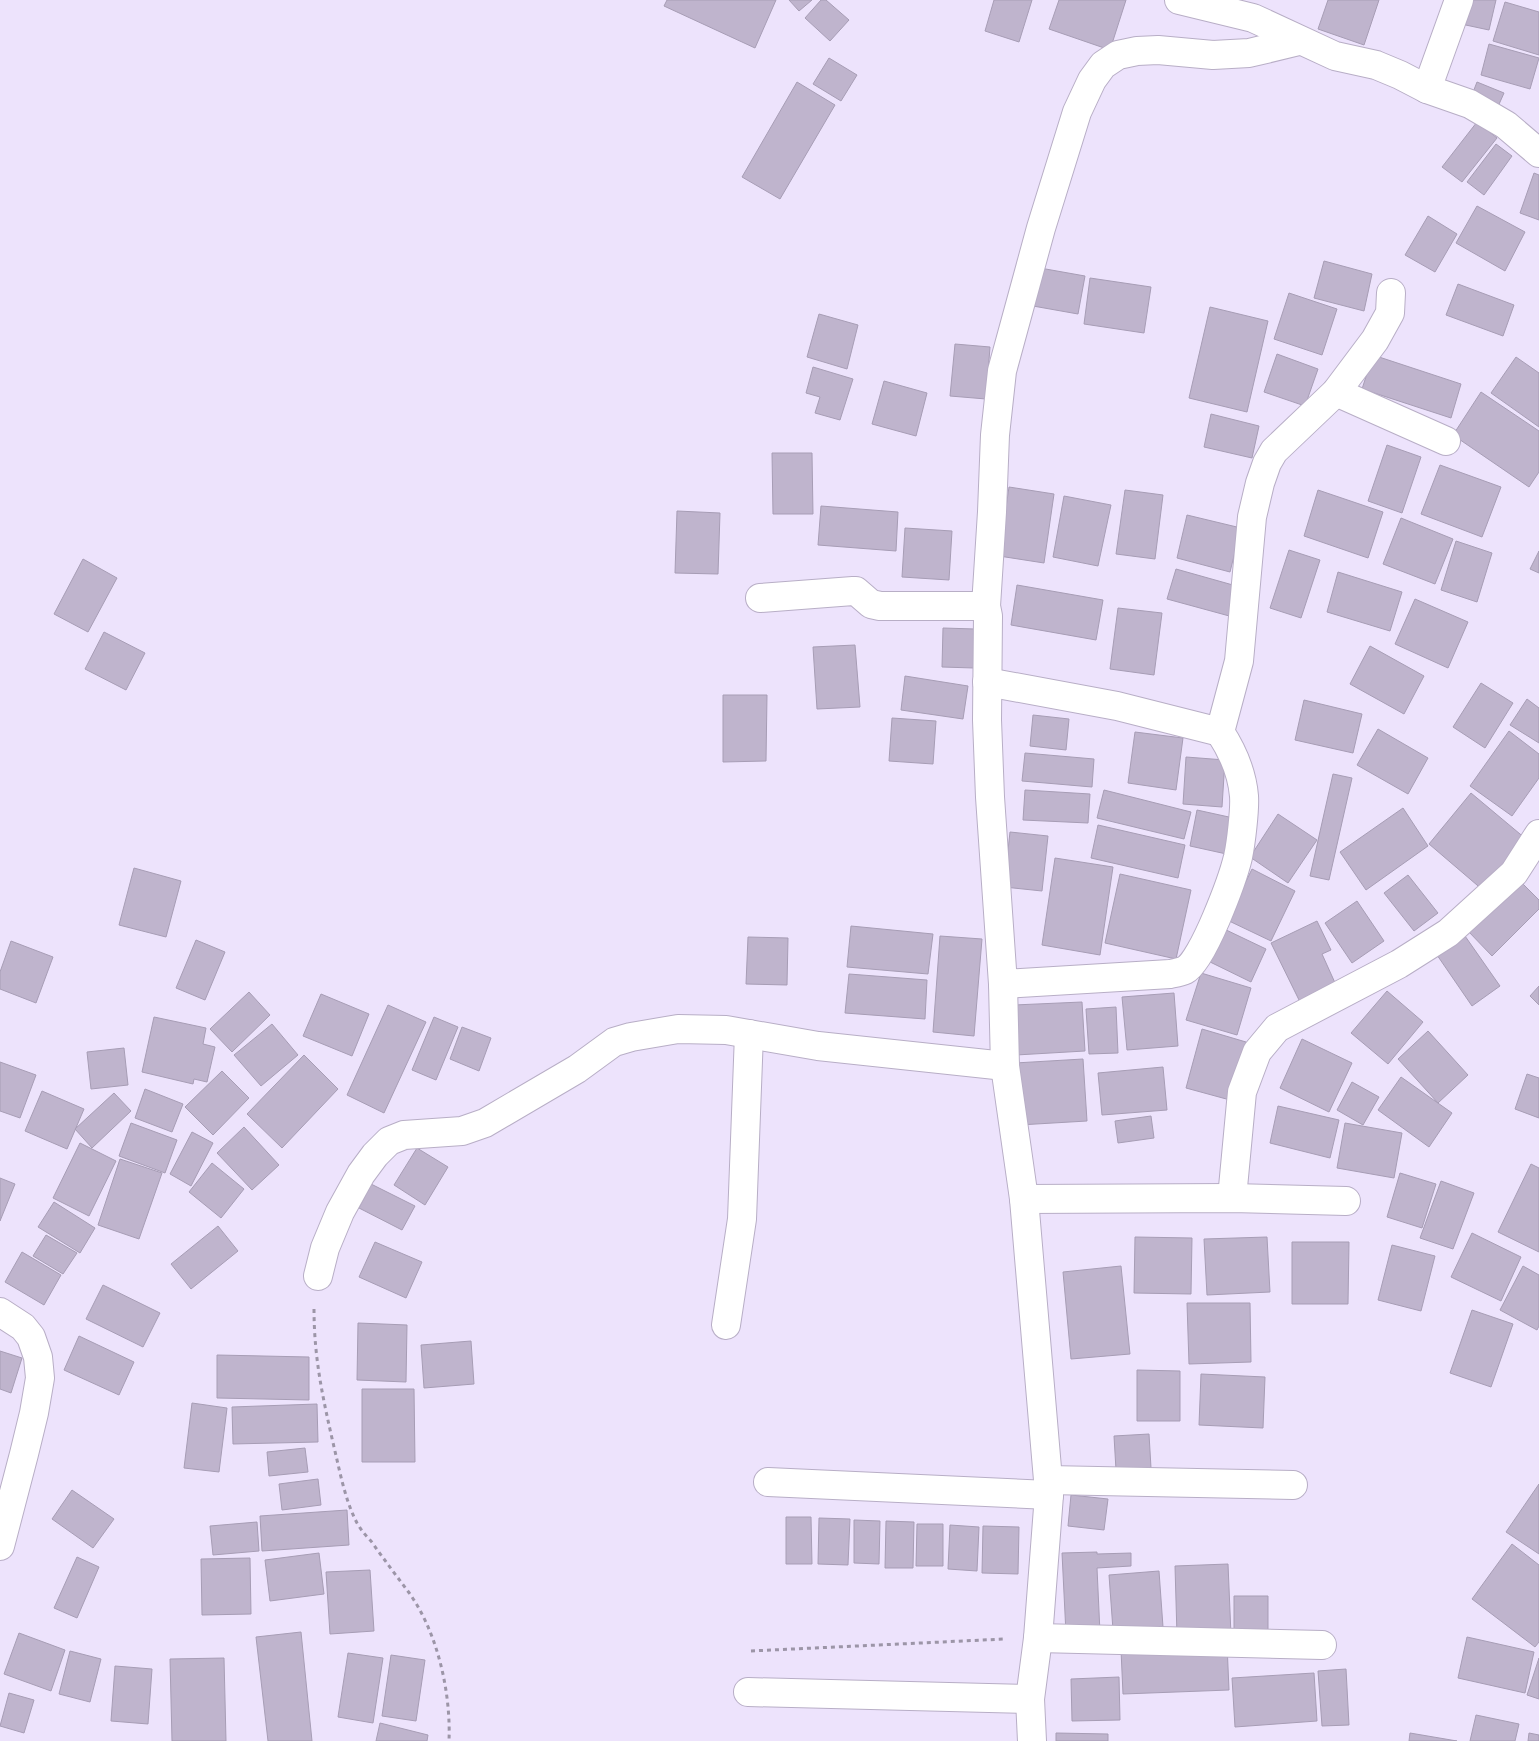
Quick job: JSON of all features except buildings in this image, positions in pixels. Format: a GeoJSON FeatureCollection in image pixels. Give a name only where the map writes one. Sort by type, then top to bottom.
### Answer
{"type":"FeatureCollection","features":[{"type":"Feature","properties":{"kind":"street"},"geometry":{"type":"LineString","coordinates":[[1179,0],[1253,18],[1299,41],[1335,56],[1376,65],[1427,89],[1470,104],[1506,125],[1539,153]]}},
{"type":"Feature","properties":{"kind":"street"},"geometry":{"type":"LineString","coordinates":[[1427,89],[1459,0]]}},
{"type":"Feature","properties":{"kind":"street"},"geometry":{"type":"LineString","coordinates":[[1032,1741],[1030,1699],[1038,1638],[1048,1488],[1024,1199],[1005,1066],[1003,984],[990,788],[987,682],[988,616],[986,606],[995,434],[1002,371],[1041,228],[1076,112],[1092,80],[1103,65],[1118,55],[1137,51],[1158,50],[1213,55],[1249,53],[1299,41]]}},
{"type":"Feature","properties":{"kind":"street"},"geometry":{"type":"LineString","coordinates":[[1003,984],[1170,974],[1186,970],[1196,959],[1207,941],[1238,858],[1245,798],[1241,774],[1236,760],[1220,732],[1239,661],[1252,517],[1260,484],[1267,463],[1274,451],[1336,392],[1375,340],[1390,313],[1391,293]]}},
{"type":"Feature","properties":{"kind":"street"},"geometry":{"type":"LineString","coordinates":[[1336,392],[1446,440]]}},
{"type":"Feature","properties":{"kind":"street"},"geometry":{"type":"LineString","coordinates":[[760,598],[856,591],[871,604],[880,606],[986,606]]}},
{"type":"Feature","properties":{"kind":"street"},"geometry":{"type":"LineString","coordinates":[[987,682],[1117,706],[1220,732]]}},
{"type":"Feature","properties":{"kind":"street"},"geometry":{"type":"LineString","coordinates":[[1232,1198],[1242,1092],[1257,1052],[1277,1028],[1399,964],[1448,933],[1514,873],[1539,834]]}},
{"type":"Feature","properties":{"kind":"street"},"geometry":{"type":"LineString","coordinates":[[318,1276],[325,1248],[340,1212],[361,1174],[375,1155],[389,1141],[404,1135],[462,1130],[484,1123],[577,1069],[614,1042],[631,1037],[678,1029],[726,1030],[818,1046],[1005,1066]]}},
{"type":"Feature","properties":{"kind":"street"},"geometry":{"type":"LineString","coordinates":[[726,1325],[742,1219],[749,1034]]}},
{"type":"Feature","properties":{"kind":"street"},"geometry":{"type":"LineString","coordinates":[[1024,1199],[1232,1198],[1346,1201]]}},
{"type":"Feature","properties":{"kind":"street"},"geometry":{"type":"LineString","coordinates":[[0,1312],[22,1327],[31,1336],[38,1357],[40,1378],[26,1446],[0,1546]]}},
{"type":"Feature","properties":{"kind":"street"},"geometry":{"type":"LineString","coordinates":[[768,1482],[1048,1488],[1293,1485]]}},
{"type":"Feature","properties":{"kind":"street"},"geometry":{"type":"LineString","coordinates":[[1038,1638],[1322,1645]]}},
{"type":"Feature","properties":{"kind":"street"},"geometry":{"type":"LineString","coordinates":[[748,1692],[1030,1699]]}},
{"type":"Feature","properties":{"kind":"path"},"geometry":{"type":"LineString","coordinates":[[318,1276],[314,1303],[316,1365],[327,1418],[347,1496],[358,1524],[408,1591],[424,1616],[435,1647],[446,1691],[450,1723],[449,1741]]}},
{"type":"Feature","properties":{"kind":"path"},"geometry":{"type":"LineString","coordinates":[[751,1651],[1038,1638]]}}]}
